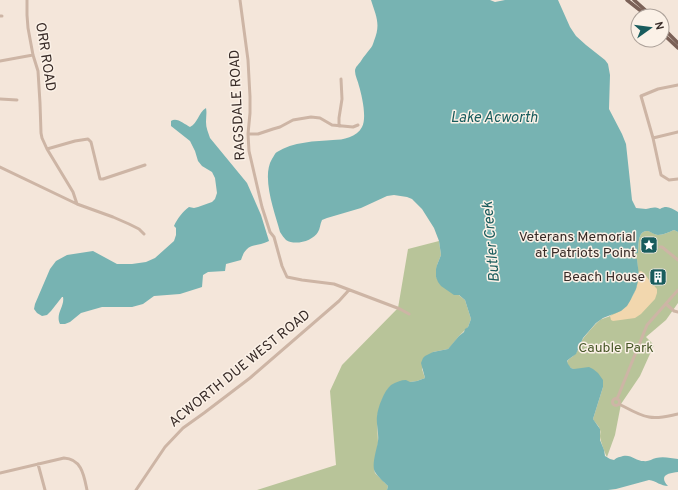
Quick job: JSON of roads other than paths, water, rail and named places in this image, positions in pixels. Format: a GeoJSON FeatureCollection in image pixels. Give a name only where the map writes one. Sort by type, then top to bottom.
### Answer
{"type":"FeatureCollection","features":[{"type":"Feature","properties":{"kind":"main road"},"geometry":{"type":"LineString","coordinates":[[627,0],[637,8]]}},
{"type":"Feature","properties":{"kind":"main road"},"geometry":{"type":"LineString","coordinates":[[634,0],[643,8]]}},
{"type":"Feature","properties":{"kind":"main road"},"geometry":{"type":"LineString","coordinates":[[670,35],[678,43]]}},
{"type":"Feature","properties":{"kind":"main road"},"geometry":{"type":"LineString","coordinates":[[670,40],[678,48]]}},
{"type":"Feature","properties":{"kind":"street","name":"ORR ROAD"},"geometry":{"type":"LineString","coordinates":[[27,0],[28,28],[33,56],[38,71],[41,133],[47,149],[73,192],[77,204]]}},
{"type":"Feature","properties":{"kind":"street","name":"RAGSDALE ROAD"},"geometry":{"type":"LineString","coordinates":[[240,0],[248,60],[250,97],[248,134],[249,151],[260,200],[287,277],[330,283],[409,314]]}},
{"type":"Feature","properties":{"kind":"street"},"geometry":{"type":"LineString","coordinates":[[0,61],[33,56]]}},
{"type":"Feature","properties":{"kind":"street"},"geometry":{"type":"LineString","coordinates":[[339,126],[342,99],[341,79]]}},
{"type":"Feature","properties":{"kind":"street"},"geometry":{"type":"LineString","coordinates":[[678,85],[641,96],[653,138],[661,175],[669,180],[678,179]]}},
{"type":"Feature","properties":{"kind":"street"},"geometry":{"type":"LineString","coordinates":[[0,99],[17,100]]}},
{"type":"Feature","properties":{"kind":"street"},"geometry":{"type":"LineString","coordinates":[[248,134],[258,134],[280,127],[293,120],[305,118],[320,118],[332,125],[339,126],[353,127],[358,125]]}},
{"type":"Feature","properties":{"kind":"street"},"geometry":{"type":"LineString","coordinates":[[653,138],[678,132]]}},
{"type":"Feature","properties":{"kind":"street"},"geometry":{"type":"LineString","coordinates":[[47,149],[88,139],[91,142],[100,179],[146,165]]}},
{"type":"Feature","properties":{"kind":"street"},"geometry":{"type":"LineString","coordinates":[[0,167],[77,204],[113,217],[138,229],[144,234]]}},
{"type":"Feature","properties":{"kind":"street"},"geometry":{"type":"LineString","coordinates":[[660,246],[678,260]]}},
{"type":"Feature","properties":{"kind":"street","name":"ACWORTH DUE WEST ROAD"},"geometry":{"type":"LineString","coordinates":[[136,490],[165,447],[174,437],[188,424],[250,378],[339,302],[349,290]]}},
{"type":"Feature","properties":{"kind":"street"},"geometry":{"type":"LineString","coordinates":[[678,290],[646,325],[617,399],[614,400],[613,404],[615,406],[619,404],[647,417],[664,417],[678,414]]}},
{"type":"Feature","properties":{"kind":"street"},"geometry":{"type":"LineString","coordinates":[[666,304],[674,311],[678,312]]}},
{"type":"Feature","properties":{"kind":"street"},"geometry":{"type":"LineString","coordinates":[[617,399],[619,404]]}},
{"type":"Feature","properties":{"kind":"street"},"geometry":{"type":"LineString","coordinates":[[0,473],[64,458],[70,458],[81,469],[87,490]]}},
{"type":"Feature","properties":{"kind":"street"},"geometry":{"type":"LineString","coordinates":[[38,464],[45,490]]}},
{"type":"Feature","properties":{"kind":"water","name":"Lake Acworth"},"geometry":{"type":"Polygon","coordinates":[[[371,0],[490,0],[495,2],[505,0],[558,0],[570,27],[576,36],[608,64],[610,75],[609,109],[626,144],[632,200],[636,208],[646,209],[655,207],[660,209],[667,207],[678,212],[678,232],[674,230],[658,235],[648,231],[644,231],[642,233],[639,239],[638,253],[627,253],[625,257],[637,259],[639,276],[636,289],[630,301],[621,311],[603,318],[596,323],[583,338],[576,354],[567,361],[571,368],[574,369],[589,367],[593,369],[603,380],[603,387],[593,419],[600,429],[600,440],[605,456],[614,460],[618,457],[626,456],[641,461],[648,461],[661,457],[678,459],[678,472],[668,474],[664,477],[668,486],[649,480],[608,490],[387,490],[388,486],[375,472],[374,461],[378,438],[377,416],[384,395],[391,385],[397,382],[404,380],[410,382],[417,381],[425,378],[421,363],[423,358],[433,352],[448,349],[468,327],[471,319],[465,300],[459,295],[454,295],[441,286],[438,282],[436,277],[436,269],[441,255],[439,241],[434,228],[422,209],[412,199],[394,195],[387,196],[361,208],[327,218],[322,220],[316,235],[304,242],[294,243],[286,240],[280,232],[268,185],[269,167],[276,152],[290,146],[304,143],[345,139],[353,136],[362,127],[364,107],[355,71],[356,67],[373,44],[376,35],[377,20],[371,0]]]}},
{"type":"Feature","properties":{"kind":"water"},"geometry":{"type":"Polygon","coordinates":[[[206,108],[206,126],[210,138],[247,183],[261,215],[269,241],[249,247],[243,254],[241,260],[226,264],[225,271],[208,272],[203,275],[202,287],[180,294],[154,296],[143,304],[132,307],[102,307],[81,313],[65,324],[60,324],[59,320],[63,297],[47,315],[42,316],[37,313],[34,309],[35,304],[50,269],[56,261],[67,255],[93,251],[117,264],[146,262],[155,258],[174,241],[176,228],[174,226],[178,218],[189,207],[198,207],[212,202],[215,199],[217,193],[215,178],[212,172],[202,166],[198,161],[190,141],[171,126],[171,121],[176,120],[190,127],[195,123],[203,110],[206,108]]]}},
{"type":"Feature","properties":{"kind":"place","name":"Veterans Memorial at Patriots Point"},"geometry":{"type":"Point","coordinates":[649,245]}},
{"type":"Feature","properties":{"kind":"place","name":"Beach House"},"geometry":{"type":"Point","coordinates":[658,277]}},
{"type":"Feature","properties":{"kind":"water label","name":"Butler Creek"},"geometry":{"type":"Point","coordinates":[492,242]}},
{"type":"Feature","properties":{"kind":"park label","name":"Cauble Park"},"geometry":{"type":"Point","coordinates":[616,348]}}]}
